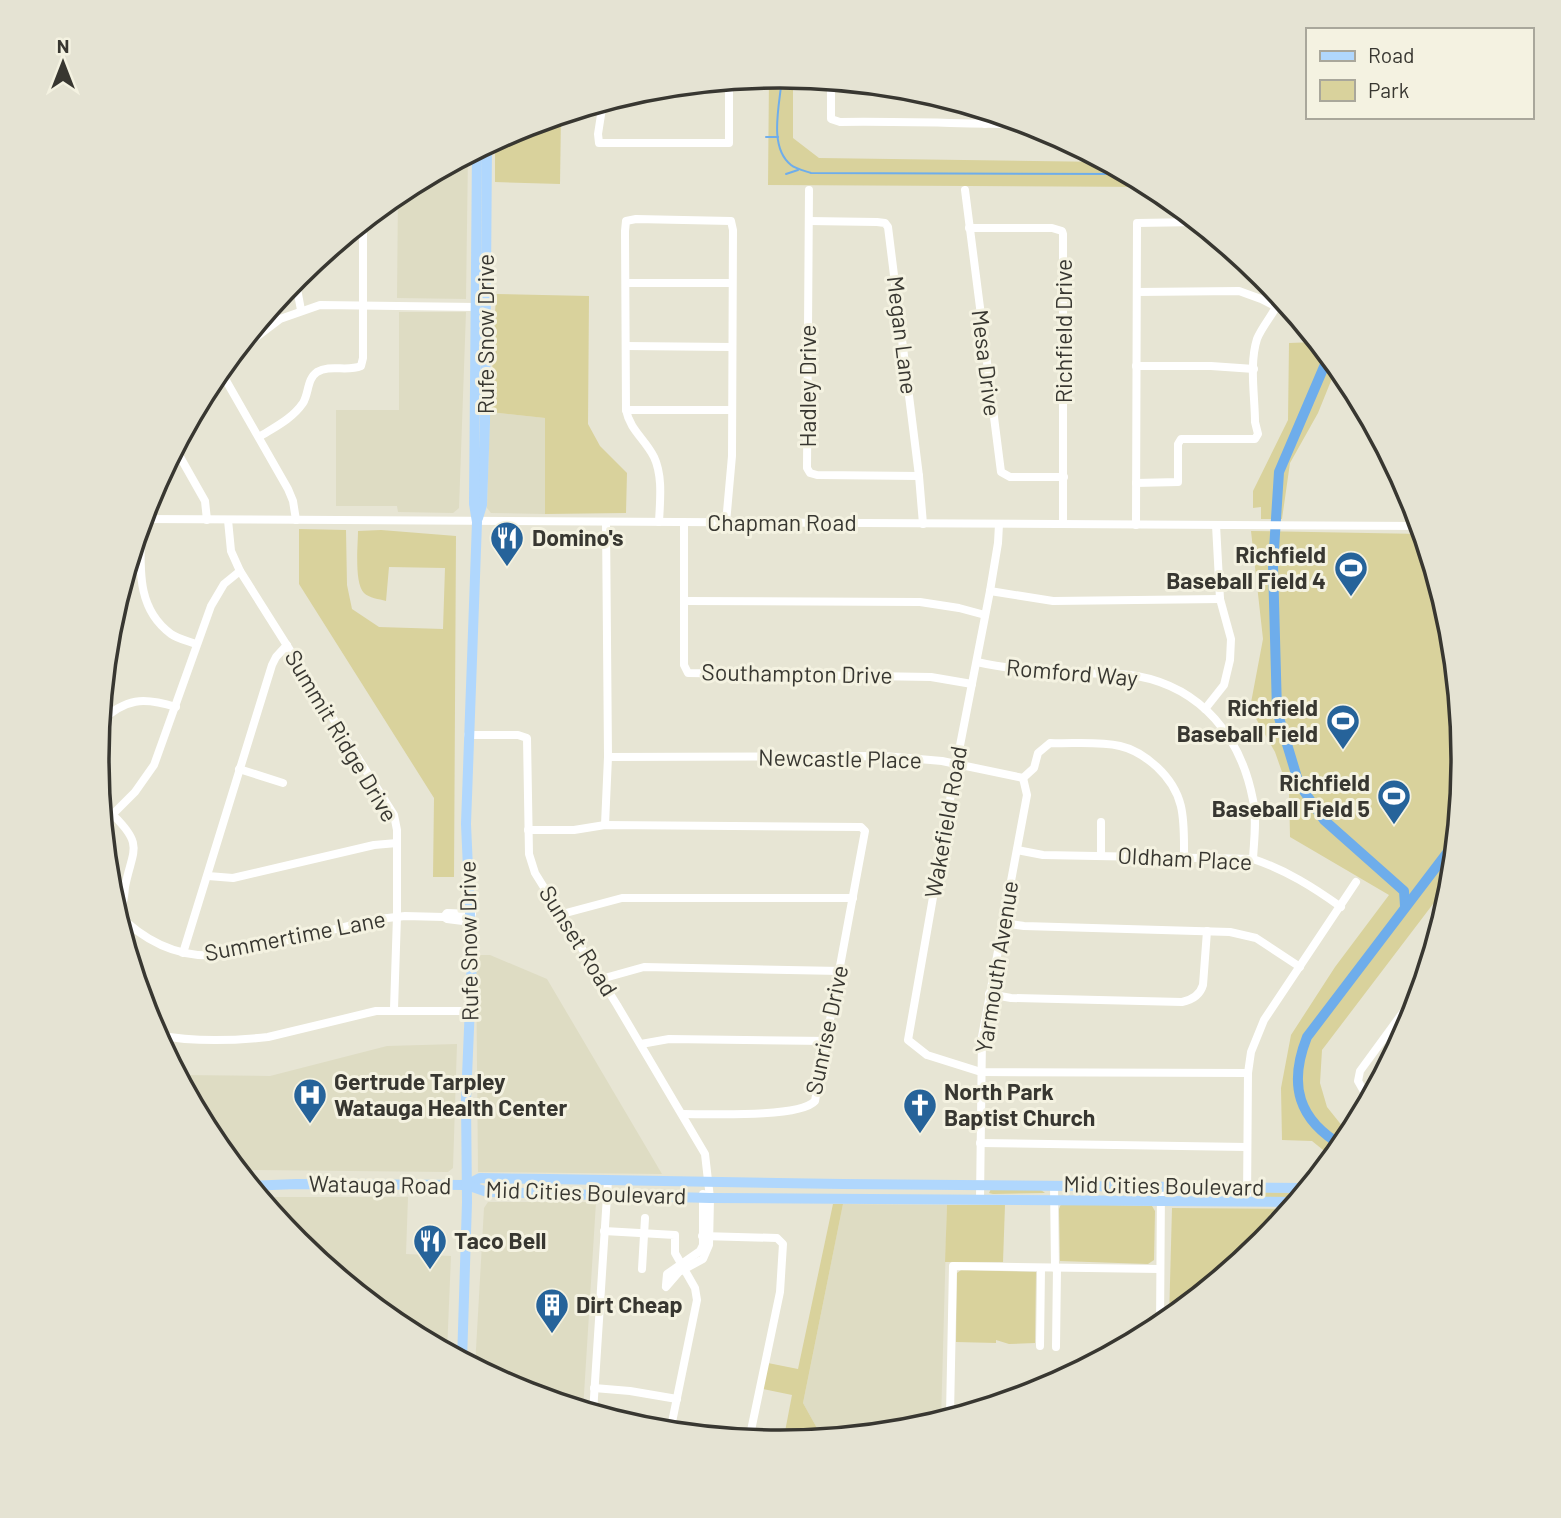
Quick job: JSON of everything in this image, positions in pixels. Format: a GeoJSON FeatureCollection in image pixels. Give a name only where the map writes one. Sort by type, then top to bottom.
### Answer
{"type":"FeatureCollection","features":[{"type":"Feature","properties":{"kind":"main road","name":"Rufe Snow Drive"},"geometry":{"type":"LineString","coordinates":[[477,522],[482,505],[485,422],[487,156]]}},
{"type":"Feature","properties":{"kind":"main road","name":"Rufe Snow Drive"},"geometry":{"type":"LineString","coordinates":[[463,1350],[466,1100],[472,918],[466,824],[477,522],[474,504],[477,161]]}},
{"type":"Feature","properties":{"kind":"main road","name":"Mid Cities Boulevard"},"geometry":{"type":"LineString","coordinates":[[467,1185],[480,1178],[1297,1188]]}},
{"type":"Feature","properties":{"kind":"main road"},"geometry":{"type":"LineString","coordinates":[[873,1184],[874,1199]]}},
{"type":"Feature","properties":{"kind":"main road","name":"Watauga Road"},"geometry":{"type":"LineString","coordinates":[[262,1185],[467,1185]]}},
{"type":"Feature","properties":{"kind":"main road","name":"Mid Cities Boulevard"},"geometry":{"type":"LineString","coordinates":[[467,1185],[487,1192],[606,1200],[706,1198],[1285,1202]]}},
{"type":"Feature","properties":{"kind":"street"},"geometry":{"type":"LineString","coordinates":[[600,112],[599,143],[729,143],[729,90]]}},
{"type":"Feature","properties":{"kind":"street"},"geometry":{"type":"LineString","coordinates":[[831,90],[831,120],[840,122],[936,121],[999,124]]}},
{"type":"Feature","properties":{"kind":"street"},"geometry":{"type":"LineString","coordinates":[[985,120],[985,124]]}},
{"type":"Feature","properties":{"kind":"street","name":"Hadley Drive"},"geometry":{"type":"LineString","coordinates":[[809,190],[807,468],[810,473],[817,475],[919,476]]}},
{"type":"Feature","properties":{"kind":"street","name":"Mesa Drive"},"geometry":{"type":"LineString","coordinates":[[965,190],[1001,472],[1010,477],[1064,477]]}},
{"type":"Feature","properties":{"kind":"street"},"geometry":{"type":"LineString","coordinates":[[659,522],[657,465],[653,455],[629,422],[626,410],[626,221],[636,219],[731,221],[732,456],[726,523]]}},
{"type":"Feature","properties":{"kind":"street","name":"Megan Lane"},"geometry":{"type":"LineString","coordinates":[[809,221],[877,222],[886,223],[888,227],[923,524]]}},
{"type":"Feature","properties":{"kind":"street"},"geometry":{"type":"LineString","coordinates":[[1136,525],[1137,223],[1182,222]]}},
{"type":"Feature","properties":{"kind":"street","name":"Richfield Drive"},"geometry":{"type":"LineString","coordinates":[[969,228],[1052,228],[1062,231],[1063,234],[1063,524]]}},
{"type":"Feature","properties":{"kind":"street"},"geometry":{"type":"LineString","coordinates":[[259,437],[296,412],[318,371],[354,369],[361,366],[363,234]]}},
{"type":"Feature","properties":{"kind":"street"},"geometry":{"type":"LineString","coordinates":[[626,283],[732,283]]}},
{"type":"Feature","properties":{"kind":"street"},"geometry":{"type":"LineString","coordinates":[[1137,292],[1239,291],[1276,307]]}},
{"type":"Feature","properties":{"kind":"street"},"geometry":{"type":"LineString","coordinates":[[298,293],[301,310]]}},
{"type":"Feature","properties":{"kind":"street"},"geometry":{"type":"LineString","coordinates":[[264,330],[301,310],[320,305],[476,307]]}},
{"type":"Feature","properties":{"kind":"street"},"geometry":{"type":"LineString","coordinates":[[1136,483],[1178,482],[1178,444],[1181,439],[1255,439],[1258,434],[1255,422],[1254,369],[1258,338],[1277,307]]}},
{"type":"Feature","properties":{"kind":"street"},"geometry":{"type":"LineString","coordinates":[[626,346],[733,347]]}},
{"type":"Feature","properties":{"kind":"street"},"geometry":{"type":"LineString","coordinates":[[1136,366],[1254,369]]}},
{"type":"Feature","properties":{"kind":"street"},"geometry":{"type":"LineString","coordinates":[[226,380],[288,489],[296,520]]}},
{"type":"Feature","properties":{"kind":"street"},"geometry":{"type":"LineString","coordinates":[[626,410],[732,410]]}},
{"type":"Feature","properties":{"kind":"street"},"geometry":{"type":"LineString","coordinates":[[180,458],[205,501],[207,520]]}},
{"type":"Feature","properties":{"kind":"street","name":"Summit Ridge Drive"},"geometry":{"type":"LineString","coordinates":[[228,520],[231,551],[240,571],[394,815],[397,843],[394,1009]]}},
{"type":"Feature","properties":{"kind":"street","name":"Chapman Road"},"geometry":{"type":"LineString","coordinates":[[153,521],[1410,526]]}},
{"type":"Feature","properties":{"kind":"street"},"geometry":{"type":"LineString","coordinates":[[528,830],[574,830],[605,825],[608,757],[606,522]]}},
{"type":"Feature","properties":{"kind":"street","name":"Southampton Drive"},"geometry":{"type":"LineString","coordinates":[[684,522],[684,665],[688,673],[920,676],[972,684]]}},
{"type":"Feature","properties":{"kind":"street","name":"Wakefield Road"},"geometry":{"type":"LineString","coordinates":[[981,1072],[927,1055],[908,1040],[990,591],[999,524]]}},
{"type":"Feature","properties":{"kind":"street"},"geometry":{"type":"LineString","coordinates":[[1206,709],[1224,685],[1230,660],[1231,639],[1220,599],[1216,525]]}},
{"type":"Feature","properties":{"kind":"street"},"geometry":{"type":"LineString","coordinates":[[141,554],[141,584],[148,606],[170,633],[196,644]]}},
{"type":"Feature","properties":{"kind":"street"},"geometry":{"type":"LineString","coordinates":[[124,899],[135,856],[130,834],[113,815],[144,781],[154,765],[215,597],[224,584],[240,571]]}},
{"type":"Feature","properties":{"kind":"street"},"geometry":{"type":"LineString","coordinates":[[990,591],[1035,600],[1063,601],[1220,599]]}},
{"type":"Feature","properties":{"kind":"street"},"geometry":{"type":"LineString","coordinates":[[685,601],[920,603],[959,608],[985,615]]}},
{"type":"Feature","properties":{"kind":"street"},"geometry":{"type":"LineString","coordinates":[[183,953],[272,666],[287,645]]}},
{"type":"Feature","properties":{"kind":"street","name":"Romford Way"},"geometry":{"type":"LineString","coordinates":[[977,662],[1024,671],[1136,676],[1180,690],[1201,704],[1232,740],[1247,776],[1255,813],[1253,859]]}},
{"type":"Feature","properties":{"kind":"street"},"geometry":{"type":"LineString","coordinates":[[110,713],[129,702],[157,701],[176,708]]}},
{"type":"Feature","properties":{"kind":"street","name":"Sunset Road"},"geometry":{"type":"LineString","coordinates":[[468,735],[518,735],[527,738],[529,854],[535,873],[641,1044],[705,1154],[708,1182]]}},
{"type":"Feature","properties":{"kind":"street"},"geometry":{"type":"LineString","coordinates":[[1023,778],[1034,768],[1038,753],[1050,743],[1113,745],[1130,749],[1154,764],[1168,777],[1177,791],[1182,806],[1184,856]]}},
{"type":"Feature","properties":{"kind":"street","name":"Newcastle Place"},"geometry":{"type":"LineString","coordinates":[[608,757],[884,756],[942,761],[1023,778]]}},
{"type":"Feature","properties":{"kind":"street"},"geometry":{"type":"LineString","coordinates":[[239,769],[283,783]]}},
{"type":"Feature","properties":{"kind":"street","name":"Yarmouth Avenue"},"geometry":{"type":"LineString","coordinates":[[980,1200],[982,1037],[1027,795],[1023,778]]}},
{"type":"Feature","properties":{"kind":"street"},"geometry":{"type":"LineString","coordinates":[[1101,822],[1101,855]]}},
{"type":"Feature","properties":{"kind":"street","name":"Sunrise Drive"},"geometry":{"type":"LineString","coordinates":[[605,825],[863,828],[866,834],[818,1091],[812,1105],[784,1112],[682,1114]]}},
{"type":"Feature","properties":{"kind":"street"},"geometry":{"type":"LineString","coordinates":[[208,876],[233,878],[374,845],[397,843]]}},
{"type":"Feature","properties":{"kind":"street","name":"Oldham Place"},"geometry":{"type":"LineString","coordinates":[[1017,850],[1043,855],[1253,859],[1281,869],[1309,884],[1341,907]]}},
{"type":"Feature","properties":{"kind":"street"},"geometry":{"type":"LineString","coordinates":[[1247,1201],[1248,1073],[1251,1052],[1264,1020],[1356,882]]}},
{"type":"Feature","properties":{"kind":"street"},"geometry":{"type":"LineString","coordinates":[[562,914],[622,898],[853,898]]}},
{"type":"Feature","properties":{"kind":"street","name":"Summertime Lane"},"geometry":{"type":"LineString","coordinates":[[131,928],[149,939],[200,957],[223,955],[397,916],[472,918]]}},
{"type":"Feature","properties":{"kind":"street"},"geometry":{"type":"LineString","coordinates":[[1003,923],[1024,926],[1230,932],[1256,938],[1300,967]]}},
{"type":"Feature","properties":{"kind":"street"},"geometry":{"type":"LineString","coordinates":[[989,994],[1011,998],[1190,1000],[1202,990],[1207,931]]}},
{"type":"Feature","properties":{"kind":"street"},"geometry":{"type":"LineString","coordinates":[[601,979],[644,967],[841,971]]}},
{"type":"Feature","properties":{"kind":"street"},"geometry":{"type":"LineString","coordinates":[[169,1036],[206,1040],[268,1037],[338,1019],[394,1009],[471,1011]]}},
{"type":"Feature","properties":{"kind":"street"},"geometry":{"type":"LineString","coordinates":[[1364,1091],[1358,1081],[1360,1071],[1402,1014]]}},
{"type":"Feature","properties":{"kind":"street"},"geometry":{"type":"LineString","coordinates":[[641,1044],[669,1039],[827,1041]]}},
{"type":"Feature","properties":{"kind":"street"},"geometry":{"type":"LineString","coordinates":[[981,1072],[1248,1073]]}},
{"type":"Feature","properties":{"kind":"street"},"geometry":{"type":"LineString","coordinates":[[980,1143],[1247,1147]]}},
{"type":"Feature","properties":{"kind":"street"},"geometry":{"type":"LineString","coordinates":[[593,1404],[608,1180]]}},
{"type":"Feature","properties":{"kind":"street"},"geometry":{"type":"LineString","coordinates":[[682,1267],[700,1251],[706,1237],[708,1182]]}},
{"type":"Feature","properties":{"kind":"street"},"geometry":{"type":"LineString","coordinates":[[1054,1185],[1056,1347]]}},
{"type":"Feature","properties":{"kind":"street"},"geometry":{"type":"LineString","coordinates":[[1160,1313],[1161,1186]]}},
{"type":"Feature","properties":{"kind":"street"},"geometry":{"type":"LineString","coordinates":[[642,1269],[645,1218]]}},
{"type":"Feature","properties":{"kind":"street"},"geometry":{"type":"LineString","coordinates":[[604,1231],[675,1235],[675,1253],[695,1288],[697,1300],[672,1422]]}},
{"type":"Feature","properties":{"kind":"street"},"geometry":{"type":"LineString","coordinates":[[706,1237],[777,1238],[783,1247],[780,1292],[751,1429]]}},
{"type":"Feature","properties":{"kind":"street"},"geometry":{"type":"LineString","coordinates":[[953,1408],[953,1266],[1160,1269]]}},
{"type":"Feature","properties":{"kind":"street"},"geometry":{"type":"LineString","coordinates":[[1040,1346],[1041,1268]]}},
{"type":"Feature","properties":{"kind":"street"},"geometry":{"type":"LineString","coordinates":[[594,1388],[677,1399]]}},
{"type":"Feature","properties":{"kind":"shaded area"},"geometry":{"type":"Polygon","coordinates":[[[468,165],[466,299],[397,298],[398,208],[468,165]]]}},
{"type":"Feature","properties":{"kind":"shaded area"},"geometry":{"type":"Polygon","coordinates":[[[399,312],[466,312],[459,508],[453,513],[398,512],[397,506],[336,506],[336,410],[399,410],[399,312]]]}},
{"type":"Feature","properties":{"kind":"shaded area"},"geometry":{"type":"Polygon","coordinates":[[[490,412],[545,418],[545,514],[491,513],[487,508],[490,412]]]}},
{"type":"Feature","properties":{"kind":"shaded area"},"geometry":{"type":"Polygon","coordinates":[[[476,955],[490,955],[547,979],[662,1174],[478,1172],[476,955]]]}},
{"type":"Feature","properties":{"kind":"shaded area"},"geometry":{"type":"Polygon","coordinates":[[[457,1044],[453,1168],[448,1172],[250,1170],[222,1132],[188,1075],[270,1076],[387,1046],[457,1044]]]}},
{"type":"Feature","properties":{"kind":"shaded area"},"geometry":{"type":"Polygon","coordinates":[[[272,1197],[408,1197],[406,1254],[451,1256],[447,1342],[372,1292],[338,1264],[272,1197]]]}},
{"type":"Feature","properties":{"kind":"shaded area"},"geometry":{"type":"Polygon","coordinates":[[[488,1202],[596,1202],[584,1401],[524,1379],[476,1357],[484,1208],[488,1202]]]}},
{"type":"Feature","properties":{"kind":"shaded area"},"geometry":{"type":"Polygon","coordinates":[[[843,1204],[947,1205],[941,1411],[868,1425],[818,1429],[803,1403],[843,1204]]]}},
{"type":"Feature","properties":{"kind":"green space"},"geometry":{"type":"Polygon","coordinates":[[[769,88],[780,88],[793,88],[793,138],[819,158],[1086,162],[1132,187],[768,185],[769,88]]]}},
{"type":"Feature","properties":{"kind":"green space"},"geometry":{"type":"Polygon","coordinates":[[[561,125],[560,184],[495,182],[495,152],[561,125]]]}},
{"type":"Feature","properties":{"kind":"green space"},"geometry":{"type":"Polygon","coordinates":[[[496,294],[589,296],[588,424],[600,446],[627,473],[626,513],[545,514],[545,418],[490,412],[496,294]]]}},
{"type":"Feature","properties":{"kind":"green space"},"geometry":{"type":"Polygon","coordinates":[[[1307,342],[1333,377],[1318,413],[1290,463],[1282,519],[1261,519],[1261,507],[1253,508],[1253,491],[1288,420],[1289,343],[1307,342]]]}},
{"type":"Feature","properties":{"kind":"green space"},"geometry":{"type":"Polygon","coordinates":[[[299,529],[346,530],[347,585],[352,609],[379,627],[443,629],[445,568],[389,567],[386,601],[369,596],[364,593],[359,581],[358,531],[381,530],[456,536],[454,877],[433,877],[434,798],[299,584],[299,529]]]}},
{"type":"Feature","properties":{"kind":"green space"},"geometry":{"type":"Polygon","coordinates":[[[1251,531],[1413,534],[1439,628],[1451,715],[1451,803],[1446,847],[1436,901],[1322,1050],[1320,1083],[1327,1107],[1342,1126],[1325,1151],[1312,1141],[1282,1140],[1281,1088],[1291,1035],[1335,967],[1389,895],[1290,837],[1289,792],[1275,752],[1250,708],[1263,639],[1251,531]]]}},
{"type":"Feature","properties":{"kind":"green space"},"geometry":{"type":"Polygon","coordinates":[[[991,1189],[1041,1190],[1045,1193],[993,1194],[989,1193],[991,1189]]]}},
{"type":"Feature","properties":{"kind":"green space"},"geometry":{"type":"Polygon","coordinates":[[[1256,1192],[1293,1193],[1289,1197],[1255,1197],[1256,1192]]]}},
{"type":"Feature","properties":{"kind":"green space"},"geometry":{"type":"Polygon","coordinates":[[[833,1204],[843,1204],[803,1403],[818,1429],[785,1430],[792,1395],[763,1389],[768,1363],[798,1369],[833,1204]]]}},
{"type":"Feature","properties":{"kind":"green space"},"geometry":{"type":"Polygon","coordinates":[[[1061,1204],[1152,1206],[1155,1211],[1154,1260],[1148,1264],[1060,1261],[1061,1204]]]}},
{"type":"Feature","properties":{"kind":"green space"},"geometry":{"type":"Polygon","coordinates":[[[947,1205],[1005,1205],[1003,1262],[945,1262],[947,1205]]]}},
{"type":"Feature","properties":{"kind":"green space"},"geometry":{"type":"Polygon","coordinates":[[[1172,1208],[1279,1209],[1223,1264],[1169,1306],[1172,1208]]]}},
{"type":"Feature","properties":{"kind":"green space"},"geometry":{"type":"Polygon","coordinates":[[[961,1270],[1036,1272],[1035,1343],[1009,1344],[996,1340],[996,1343],[956,1342],[957,1273],[961,1270]]]}},
{"type":"Feature","properties":{"kind":"waterway"},"geometry":{"type":"LineString","coordinates":[[781,88],[777,123],[779,147],[791,165],[811,173],[1110,174]]}},
{"type":"Feature","properties":{"kind":"waterway"},"geometry":{"type":"LineString","coordinates":[[766,137],[778,137]]}},
{"type":"Feature","properties":{"kind":"waterway"},"geometry":{"type":"LineString","coordinates":[[786,174],[798,170]]}},
{"type":"Feature","properties":{"kind":"waterway"},"geometry":{"type":"LineString","coordinates":[[1324,366],[1279,472],[1273,565],[1277,711],[1299,784],[1324,820],[1404,891],[1405,906]]}},
{"type":"Feature","properties":{"kind":"waterway"},"geometry":{"type":"LineString","coordinates":[[1333,1140],[1316,1125],[1301,1100],[1298,1071],[1307,1037],[1445,856]]}},
{"type":"Feature","properties":{"kind":"place","name":"Domino's"},"geometry":{"type":"Point","coordinates":[507,568]}},
{"type":"Feature","properties":{"kind":"place","name":"Richfield Baseball Field 4"},"geometry":{"type":"Point","coordinates":[1351,598]}},
{"type":"Feature","properties":{"kind":"place","name":"Richfield Baseball Field"},"geometry":{"type":"Point","coordinates":[1343,751]}},
{"type":"Feature","properties":{"kind":"place","name":"Richfield Baseball Field 5"},"geometry":{"type":"Point","coordinates":[1394,826]}},
{"type":"Feature","properties":{"kind":"place","name":"Gertrude Tarpley Watauga Health Center"},"geometry":{"type":"Point","coordinates":[310,1125]}},
{"type":"Feature","properties":{"kind":"place","name":"North Park Baptist Church"},"geometry":{"type":"Point","coordinates":[920,1135]}},
{"type":"Feature","properties":{"kind":"place","name":"Taco Bell"},"geometry":{"type":"Point","coordinates":[430,1271]}},
{"type":"Feature","properties":{"kind":"place","name":"Dirt Cheap"},"geometry":{"type":"Point","coordinates":[552,1335]}}]}
